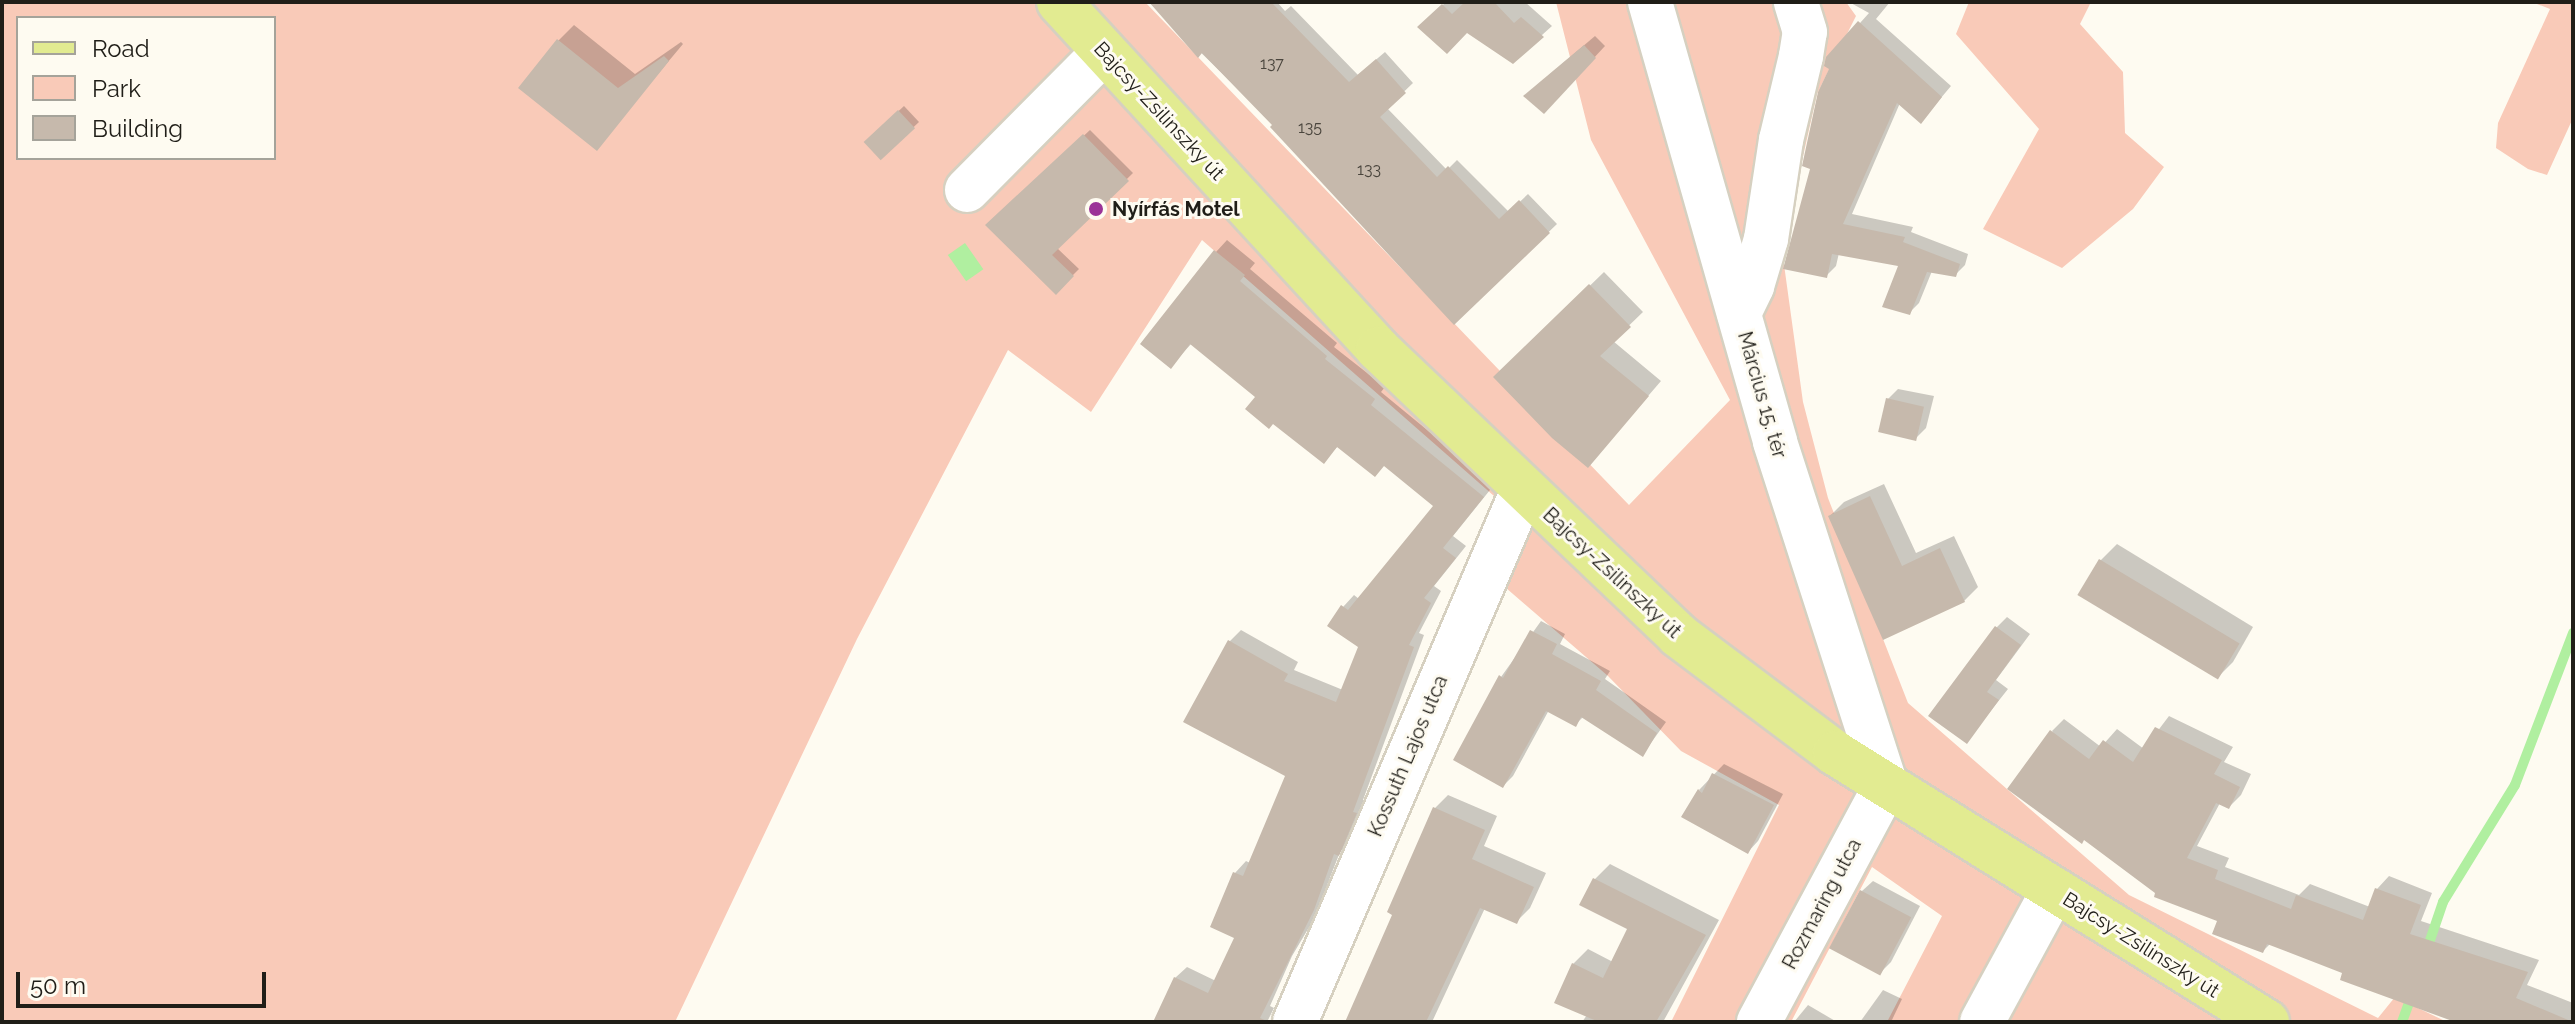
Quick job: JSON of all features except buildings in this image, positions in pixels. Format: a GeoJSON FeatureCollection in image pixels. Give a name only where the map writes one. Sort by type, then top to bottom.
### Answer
{"type":"FeatureCollection","features":[{"type":"Feature","properties":{"kind":"main road","name":"Bajcsy-Zsilinszky út"},"geometry":{"type":"LineString","coordinates":[[1059,2],[1378,349],[1523,490],[1689,644],[1811,736],[2242,1016]]}},
{"type":"Feature","properties":{"kind":"street","name":"Március 15. tér"},"geometry":{"type":"LineString","coordinates":[[1650,2],[1775,442],[1886,785]]}},
{"type":"Feature","properties":{"kind":"street"},"geometry":{"type":"LineString","coordinates":[[1739,313],[1752,286],[1766,239],[1781,140],[1801,56],[1805,32],[1796,2]]}},
{"type":"Feature","properties":{"kind":"street"},"geometry":{"type":"LineString","coordinates":[[967,190],[1104,52]]}},
{"type":"Feature","properties":{"kind":"street","name":"Kossuth Lajos utca"},"geometry":{"type":"LineString","coordinates":[[1295,1022],[1523,490]]}},
{"type":"Feature","properties":{"kind":"street","name":"Rozmaring utca"},"geometry":{"type":"LineString","coordinates":[[1759,1022],[1886,785]]}},
{"type":"Feature","properties":{"kind":"street"},"geometry":{"type":"LineString","coordinates":[[1982,1022],[2053,891]]}},
{"type":"Feature","properties":{"kind":"green space"},"geometry":{"type":"Polygon","coordinates":[[[2,2],[1145,2],[1629,505],[1730,400],[1591,140],[1556,2],[1846,2],[1856,16],[1817,94],[1782,250],[1803,402],[1828,498],[1908,703],[2129,895],[2378,1018],[2395,997],[2447,1022],[1887,1022],[1942,916],[1872,867],[1791,1022],[1671,1022],[1779,805],[1681,751],[1608,676],[1469,556],[1494,496],[1202,240],[1091,412],[1008,350],[857,639],[675,1022],[2,1022],[2,2]]]}},
{"type":"Feature","properties":{"kind":"green space"},"geometry":{"type":"Polygon","coordinates":[[[1969,2],[2091,2],[2080,24],[2123,72],[2125,133],[2164,167],[2133,209],[2062,268],[1983,229],[2039,129],[1956,34],[1969,2]]]}},
{"type":"Feature","properties":{"kind":"green space"},"geometry":{"type":"Polygon","coordinates":[[[2532,2],[2573,2],[2573,118],[2547,175],[2528,169],[2496,148],[2498,123],[2550,9],[2532,2]]]}},
{"type":"Feature","properties":{"kind":"shaded area"},"geometry":{"type":"Polygon","coordinates":[[[965,243],[983,269],[966,281],[948,255],[965,243]]]}},
{"type":"Feature","properties":{"kind":"waterway"},"geometry":{"type":"LineString","coordinates":[[2426,952],[2443,902],[2515,785],[2573,633]]}},
{"type":"Feature","properties":{"kind":"waterway"},"geometry":{"type":"LineString","coordinates":[[2402,1022],[2412,994]]}},
{"type":"Feature","properties":{"kind":"place","name":"Nyírfás Motel"},"geometry":{"type":"Point","coordinates":[1096,209]}}]}
